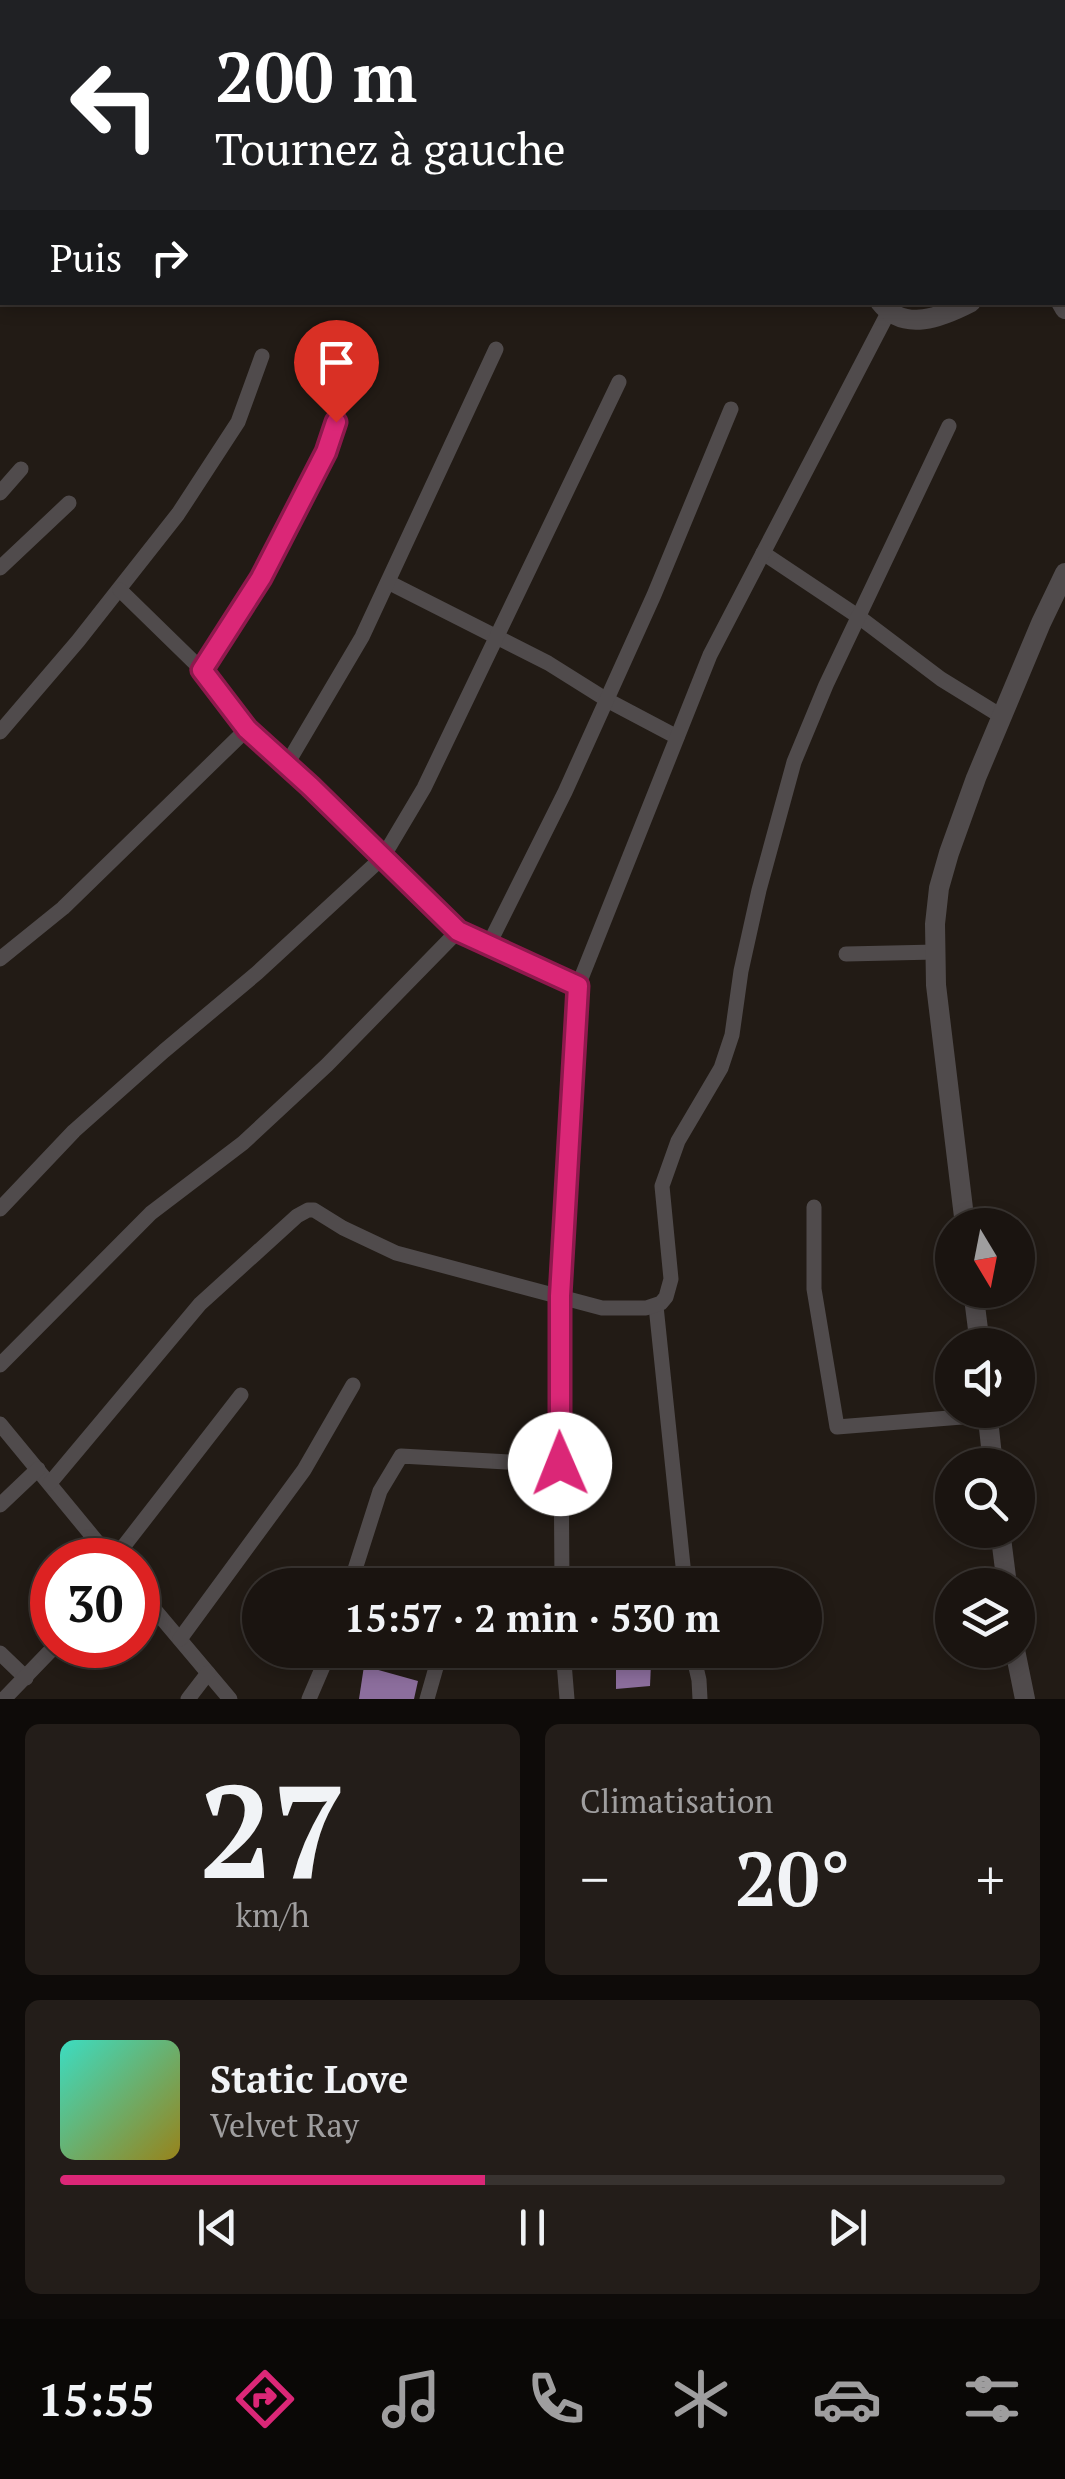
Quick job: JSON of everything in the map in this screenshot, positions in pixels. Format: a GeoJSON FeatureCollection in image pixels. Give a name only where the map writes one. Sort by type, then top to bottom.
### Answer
{"type":"FeatureCollection","features":[{"type":"Feature","properties":{"kind":"street"},"geometry":{"type":"LineString","coordinates":[[562,1568],[560,1296],[578,986],[710,655],[884,308],[903,319],[919,321],[965,305]]}},
{"type":"Feature","properties":{"kind":"street"},"geometry":{"type":"LineString","coordinates":[[202,670],[261,578],[326,452],[361,339]]}},
{"type":"Feature","properties":{"kind":"street"},"geometry":{"type":"LineString","coordinates":[[287,764],[362,637],[496,349]]}},
{"type":"Feature","properties":{"kind":"street"},"geometry":{"type":"LineString","coordinates":[[0,732],[120,590],[178,514],[238,422],[262,356]]}},
{"type":"Feature","properties":{"kind":"street"},"geometry":{"type":"LineString","coordinates":[[0,1209],[74,1132],[383,857],[424,788],[619,382]]}},
{"type":"Feature","properties":{"kind":"street"},"geometry":{"type":"LineString","coordinates":[[488,946],[607,700],[731,409]]}},
{"type":"Feature","properties":{"kind":"street"},"geometry":{"type":"LineString","coordinates":[[50,1483],[200,1304],[308,1210],[396,1253],[602,1308],[656,1306],[666,1297],[671,1279],[662,1186],[678,1140],[721,1068],[732,1035],[759,890],[794,762],[826,685],[949,426]]}},
{"type":"Feature","properties":{"kind":"street"},"geometry":{"type":"LineString","coordinates":[[0,493],[21,469]]}},
{"type":"Feature","properties":{"kind":"street"},"geometry":{"type":"LineString","coordinates":[[0,568],[69,502]]}},
{"type":"Feature","properties":{"kind":"street"},"geometry":{"type":"LineString","coordinates":[[763,553],[859,617],[941,679],[1002,716]]}},
{"type":"Feature","properties":{"kind":"street"},"geometry":{"type":"LineString","coordinates":[[964,1208],[940,1025],[935,924],[939,888],[948,853],[1002,716],[1065,573]]}},
{"type":"Feature","properties":{"kind":"street"},"geometry":{"type":"LineString","coordinates":[[388,582],[548,663],[677,737]]}},
{"type":"Feature","properties":{"kind":"street"},"geometry":{"type":"LineString","coordinates":[[120,590],[202,670],[247,729],[458,931],[578,986]]}},
{"type":"Feature","properties":{"kind":"street"},"geometry":{"type":"LineString","coordinates":[[0,959],[63,908],[247,729]]}},
{"type":"Feature","properties":{"kind":"street"},"geometry":{"type":"LineString","coordinates":[[0,1365],[151,1213],[243,1143],[326,1066],[458,931]]}},
{"type":"Feature","properties":{"kind":"street"},"geometry":{"type":"LineString","coordinates":[[846,954],[936,952]]}},
{"type":"Feature","properties":{"kind":"street"},"geometry":{"type":"LineString","coordinates":[[814,1207],[814,1289],[837,1427],[935,1417]]}},
{"type":"Feature","properties":{"kind":"street"},"geometry":{"type":"LineString","coordinates":[[656,1306],[684,1568]]}},
{"type":"Feature","properties":{"kind":"street"},"geometry":{"type":"LineString","coordinates":[[180,1640],[304,1470],[353,1384]]}},
{"type":"Feature","properties":{"kind":"street"},"geometry":{"type":"LineString","coordinates":[[130,1538],[241,1394]]}},
{"type":"Feature","properties":{"kind":"street"},"geometry":{"type":"LineString","coordinates":[[0,1424],[95,1538]]}},
{"type":"Feature","properties":{"kind":"street"},"geometry":{"type":"LineString","coordinates":[[355,1568],[380,1491],[402,1456],[560,1464]]}},
{"type":"Feature","properties":{"kind":"street"},"geometry":{"type":"LineString","coordinates":[[0,1505],[38,1468]]}},
{"type":"Feature","properties":{"kind":"street"},"geometry":{"type":"LineString","coordinates":[[160,1616],[230,1699]]}},
{"type":"Feature","properties":{"kind":"street"},"geometry":{"type":"LineString","coordinates":[[0,1653],[26,1678]]}},
{"type":"Feature","properties":{"kind":"street"},"geometry":{"type":"LineString","coordinates":[[4,1699],[35,1668]]}},
{"type":"Feature","properties":{"kind":"street"},"geometry":{"type":"LineString","coordinates":[[309,1699],[322,1668]]}},
{"type":"Feature","properties":{"kind":"street"},"geometry":{"type":"LineString","coordinates":[[427,1699],[436,1668]]}},
{"type":"Feature","properties":{"kind":"street"},"geometry":{"type":"LineString","coordinates":[[564,1668],[567,1699]]}},
{"type":"Feature","properties":{"kind":"street"},"geometry":{"type":"LineString","coordinates":[[696,1668],[700,1699]]}},
{"type":"Feature","properties":{"kind":"street"},"geometry":{"type":"LineString","coordinates":[[1019,1668],[1025,1699]]}},
{"type":"Feature","properties":{"kind":"street"},"geometry":{"type":"LineString","coordinates":[[188,1699],[208,1674]]}},
{"type":"Feature","properties":{"kind":"building"},"geometry":{"type":"Polygon","coordinates":[[[364,1668],[418,1681],[414,1699],[359,1699],[364,1668]]]}},
{"type":"Feature","properties":{"kind":"building"},"geometry":{"type":"Polygon","coordinates":[[[616,1668],[651,1668],[650,1686],[616,1689],[616,1668]]]}},
{"type":"Feature","properties":{"kind":"route"},"geometry":{"type":"LineString","coordinates":[[336,422],[326,452],[261,578],[202,670],[247,729],[458,931],[578,986],[560,1296],[560,1464]]}}]}
